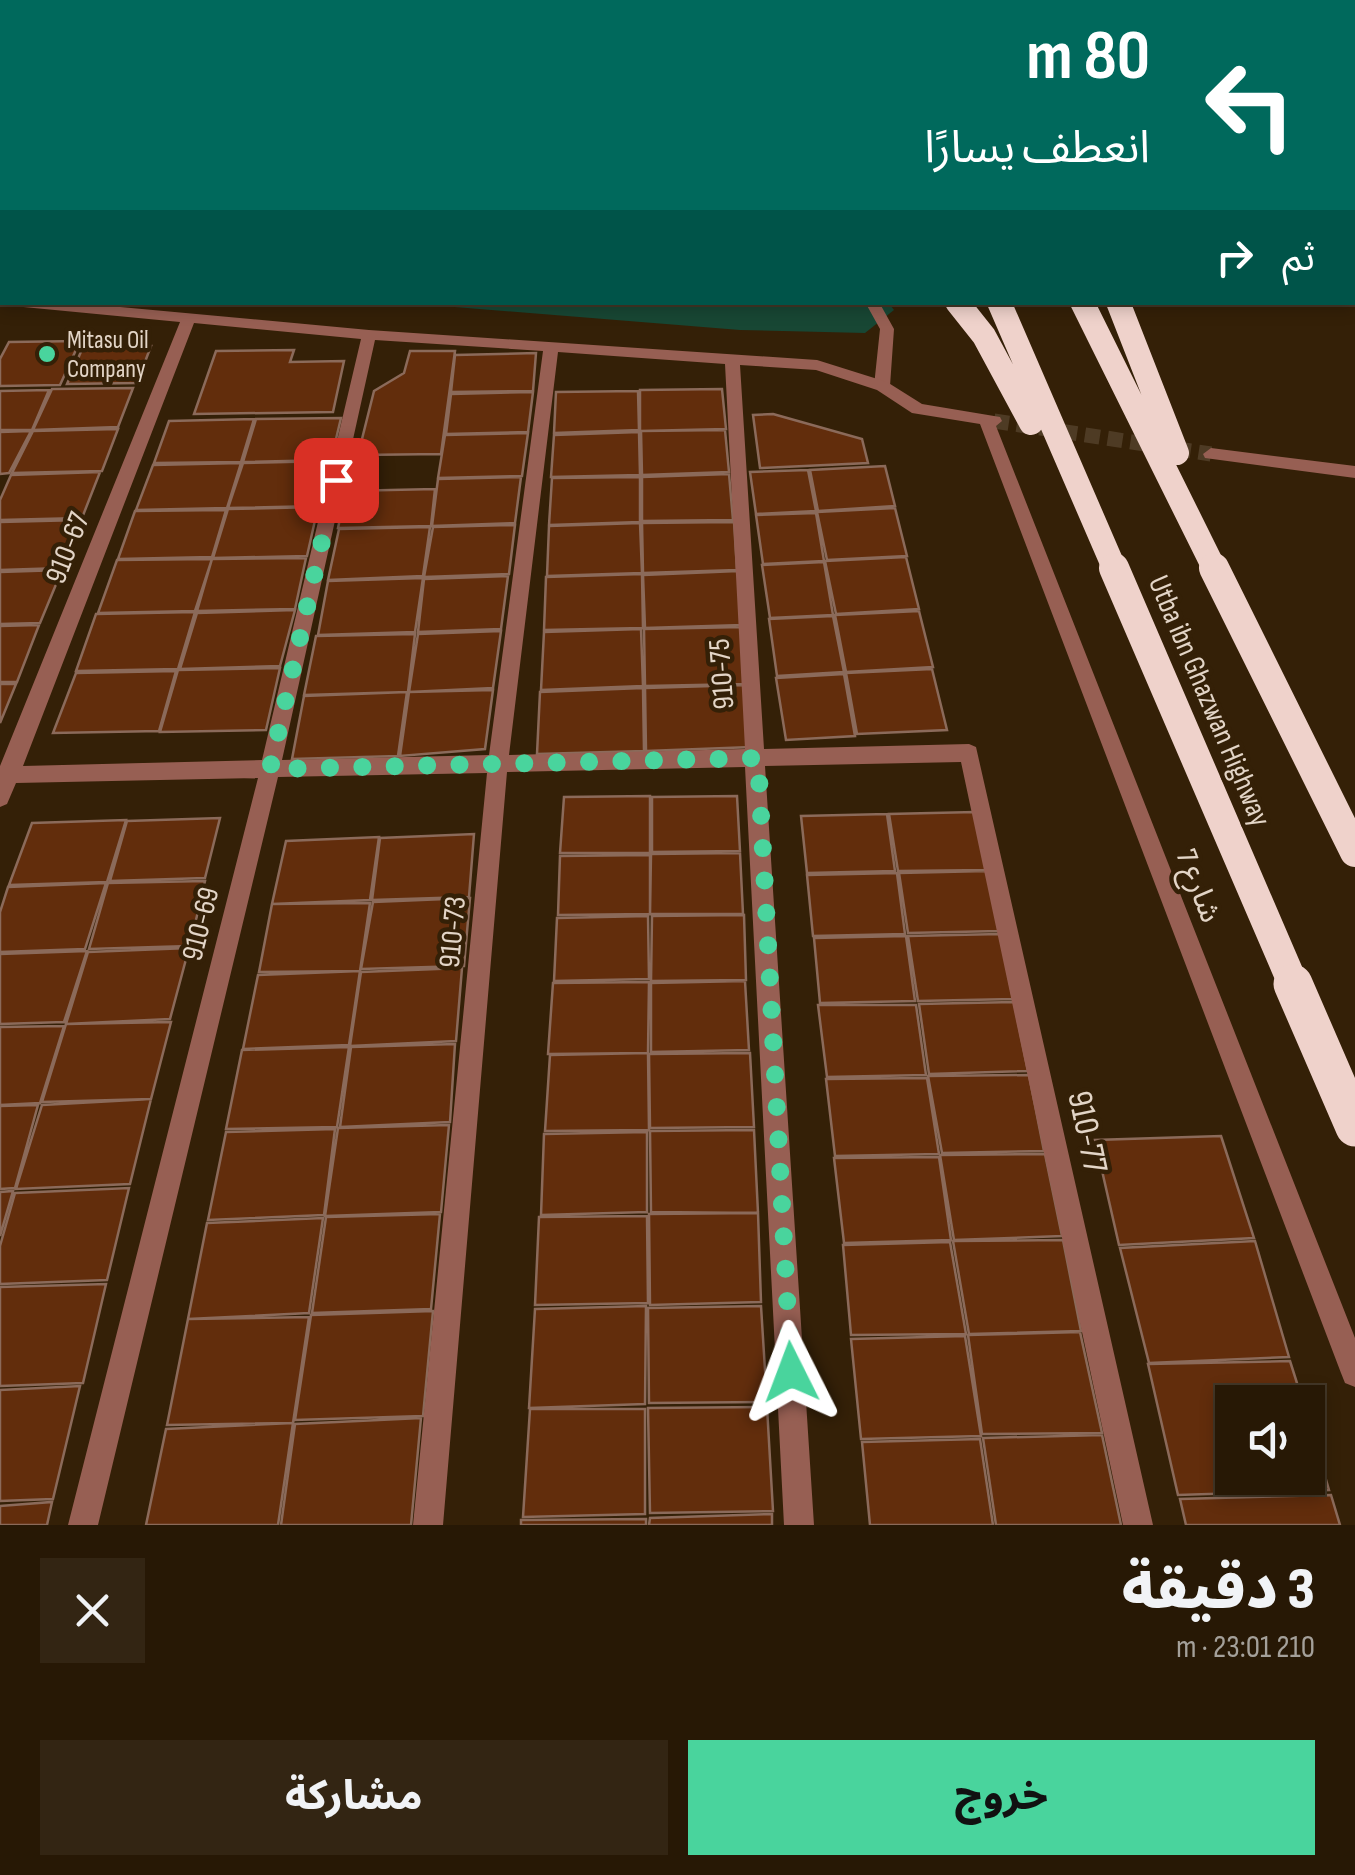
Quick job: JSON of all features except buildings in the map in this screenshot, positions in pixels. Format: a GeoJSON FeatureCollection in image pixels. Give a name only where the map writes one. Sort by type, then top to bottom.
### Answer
{"type":"FeatureCollection","features":[{"type":"Feature","properties":{"kind":"highway"},"geometry":{"type":"LineString","coordinates":[[959,305],[1000,362],[1154,662]]}},
{"type":"Feature","properties":{"kind":"highway","name":"Utba ibn Ghazwan Highway"},"geometry":{"type":"LineString","coordinates":[[1001,305],[1355,1127]]}},
{"type":"Feature","properties":{"kind":"highway","name":"Utba ibn Ghazwan Highway"},"geometry":{"type":"LineString","coordinates":[[1084,305],[1355,852]]}},
{"type":"Feature","properties":{"kind":"highway"},"geometry":{"type":"LineString","coordinates":[[1119,305],[1259,655]]}},
{"type":"Feature","properties":{"kind":"street"},"geometry":{"type":"LineString","coordinates":[[46,305],[369,334],[817,365],[882,386],[886,329],[874,305]]}},
{"type":"Feature","properties":{"kind":"street","name":"910-67"},"geometry":{"type":"LineString","coordinates":[[0,798],[4,775],[188,318]]}},
{"type":"Feature","properties":{"kind":"street","name":"910-69"},"geometry":{"type":"LineString","coordinates":[[83,1525],[270,769],[369,334]]}},
{"type":"Feature","properties":{"kind":"street","name":"910-73"},"geometry":{"type":"LineString","coordinates":[[428,1525],[498,764],[552,346]]}},
{"type":"Feature","properties":{"kind":"street","name":"910-75"},"geometry":{"type":"LineString","coordinates":[[732,358],[758,758],[799,1525]]}},
{"type":"Feature","properties":{"kind":"street","name":"شارع 7"},"geometry":{"type":"LineString","coordinates":[[882,386],[918,410],[989,420],[1355,1373]]}},
{"type":"Feature","properties":{"kind":"street"},"geometry":{"type":"LineString","coordinates":[[1210,454],[1355,472]]}},
{"type":"Feature","properties":{"kind":"street","name":"910-77"},"geometry":{"type":"LineString","coordinates":[[758,758],[969,754],[1138,1525]]}},
{"type":"Feature","properties":{"kind":"street"},"geometry":{"type":"LineString","coordinates":[[4,775],[758,758]]}},
{"type":"Feature","properties":{"kind":"green space"},"geometry":{"type":"Polygon","coordinates":[[[430,305],[890,305],[894,310],[865,333],[740,330],[430,305]]]}},
{"type":"Feature","properties":{"kind":"tunnel"},"geometry":{"type":"LineString","coordinates":[[994,421],[1211,454]]}},
{"type":"Feature","properties":{"kind":"place","name":"Mitasu Oil Company"},"geometry":{"type":"Point","coordinates":[47,354]}},
{"type":"Feature","properties":{"kind":"route"},"geometry":{"type":"LineString","coordinates":[[336,480],[270,769],[758,758],[791,1372]]}}]}
